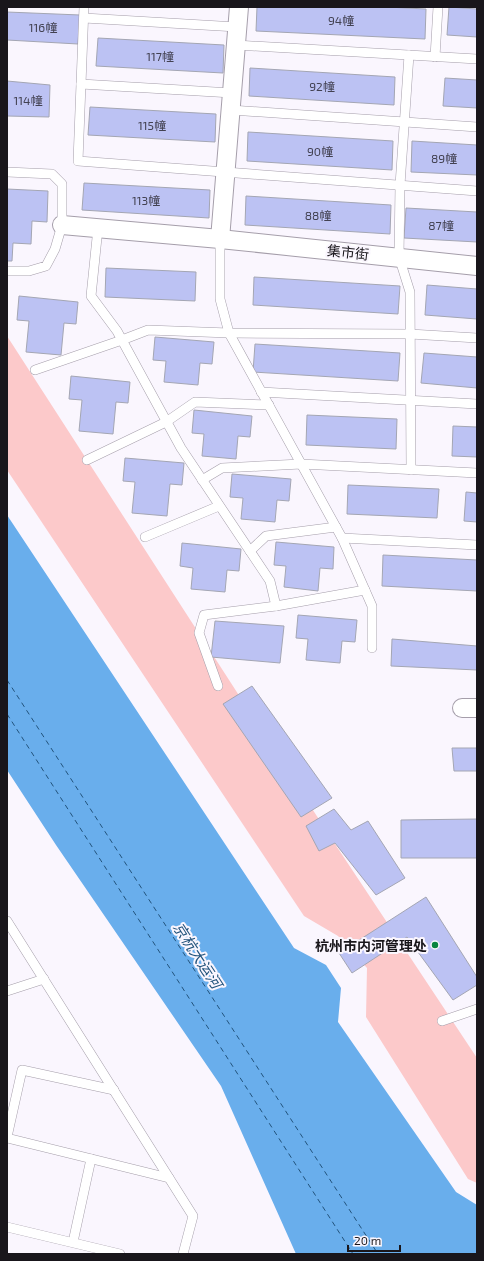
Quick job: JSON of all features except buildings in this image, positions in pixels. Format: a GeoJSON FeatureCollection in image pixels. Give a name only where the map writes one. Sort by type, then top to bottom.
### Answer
{"type":"FeatureCollection","features":[{"type":"Feature","properties":{"kind":"street"},"geometry":{"type":"LineString","coordinates":[[220,239],[239,7]]}},
{"type":"Feature","properties":{"kind":"street","name":"集市街"},"geometry":{"type":"LineString","coordinates":[[62,225],[220,239],[477,266]]}},
{"type":"Feature","properties":{"kind":"lane"},"geometry":{"type":"LineString","coordinates":[[84,7],[78,161],[477,191]]}},
{"type":"Feature","properties":{"kind":"lane"},"geometry":{"type":"LineString","coordinates":[[436,57],[438,7]]}},
{"type":"Feature","properties":{"kind":"lane"},"geometry":{"type":"LineString","coordinates":[[84,18],[237,27]]}},
{"type":"Feature","properties":{"kind":"lane"},"geometry":{"type":"LineString","coordinates":[[236,45],[477,59]]}},
{"type":"Feature","properties":{"kind":"lane"},"geometry":{"type":"LineString","coordinates":[[409,55],[400,185],[399,257],[410,292],[411,470]]}},
{"type":"Feature","properties":{"kind":"lane"},"geometry":{"type":"LineString","coordinates":[[81,84],[404,122],[477,127]]}},
{"type":"Feature","properties":{"kind":"lane"},"geometry":{"type":"LineString","coordinates":[[7,172],[52,174],[62,184],[62,225],[55,249],[46,266],[29,271],[7,271]]}},
{"type":"Feature","properties":{"kind":"lane"},"geometry":{"type":"LineString","coordinates":[[98,228],[91,296],[122,340],[181,448],[270,581],[276,606]]}},
{"type":"Feature","properties":{"kind":"lane"},"geometry":{"type":"LineString","coordinates":[[220,239],[220,299],[229,333],[342,538],[372,606],[372,648]]}},
{"type":"Feature","properties":{"kind":"lane"},"geometry":{"type":"LineString","coordinates":[[35,370],[148,330],[229,333],[410,334],[477,338]]}},
{"type":"Feature","properties":{"kind":"lane"},"geometry":{"type":"LineString","coordinates":[[262,392],[477,404]]}},
{"type":"Feature","properties":{"kind":"lane"},"geometry":{"type":"LineString","coordinates":[[87,460],[166,422],[195,402],[269,406]]}},
{"type":"Feature","properties":{"kind":"lane"},"geometry":{"type":"LineString","coordinates":[[202,480],[222,468],[302,464],[477,473]]}},
{"type":"Feature","properties":{"kind":"lane"},"geometry":{"type":"LineString","coordinates":[[145,537],[219,506]]}},
{"type":"Feature","properties":{"kind":"lane"},"geometry":{"type":"LineString","coordinates":[[250,551],[266,536],[336,527]]}},
{"type":"Feature","properties":{"kind":"lane"},"geometry":{"type":"LineString","coordinates":[[342,538],[477,544]]}},
{"type":"Feature","properties":{"kind":"lane"},"geometry":{"type":"LineString","coordinates":[[218,686],[199,632],[204,615],[276,606],[365,590]]}},
{"type":"Feature","properties":{"kind":"lane"},"geometry":{"type":"LineString","coordinates":[[7,920],[193,1216],[183,1254]]}},
{"type":"Feature","properties":{"kind":"lane"},"geometry":{"type":"LineString","coordinates":[[7,991],[44,979]]}},
{"type":"Feature","properties":{"kind":"lane"},"geometry":{"type":"LineString","coordinates":[[442,1021],[477,1009]]}},
{"type":"Feature","properties":{"kind":"lane"},"geometry":{"type":"LineString","coordinates":[[114,1090],[22,1070],[7,1137],[169,1178]]}},
{"type":"Feature","properties":{"kind":"lane"},"geometry":{"type":"LineString","coordinates":[[73,1242],[91,1159]]}},
{"type":"Feature","properties":{"kind":"lane"},"geometry":{"type":"LineString","coordinates":[[7,1227],[120,1254]]}},
{"type":"Feature","properties":{"kind":"shaded area"},"geometry":{"type":"Polygon","coordinates":[[[7,336],[331,838],[477,1058],[477,1183],[468,1179],[366,1017],[367,968],[338,936],[304,916],[7,470],[7,336]]]}},
{"type":"Feature","properties":{"kind":"water","name":"京杭大运河"},"geometry":{"type":"Polygon","coordinates":[[[7,515],[294,948],[326,965],[341,988],[338,1022],[456,1192],[477,1205],[477,1254],[296,1254],[221,1086],[56,845],[7,770],[7,515]]]}},
{"type":"Feature","properties":{"kind":"ferry route"},"geometry":{"type":"LineString","coordinates":[[7,680],[378,1254]]}},
{"type":"Feature","properties":{"kind":"ferry route"},"geometry":{"type":"LineString","coordinates":[[7,714],[353,1254]]}},
{"type":"Feature","properties":{"kind":"place","name":"杭州市内河管理处"},"geometry":{"type":"Point","coordinates":[435,945]}}]}
